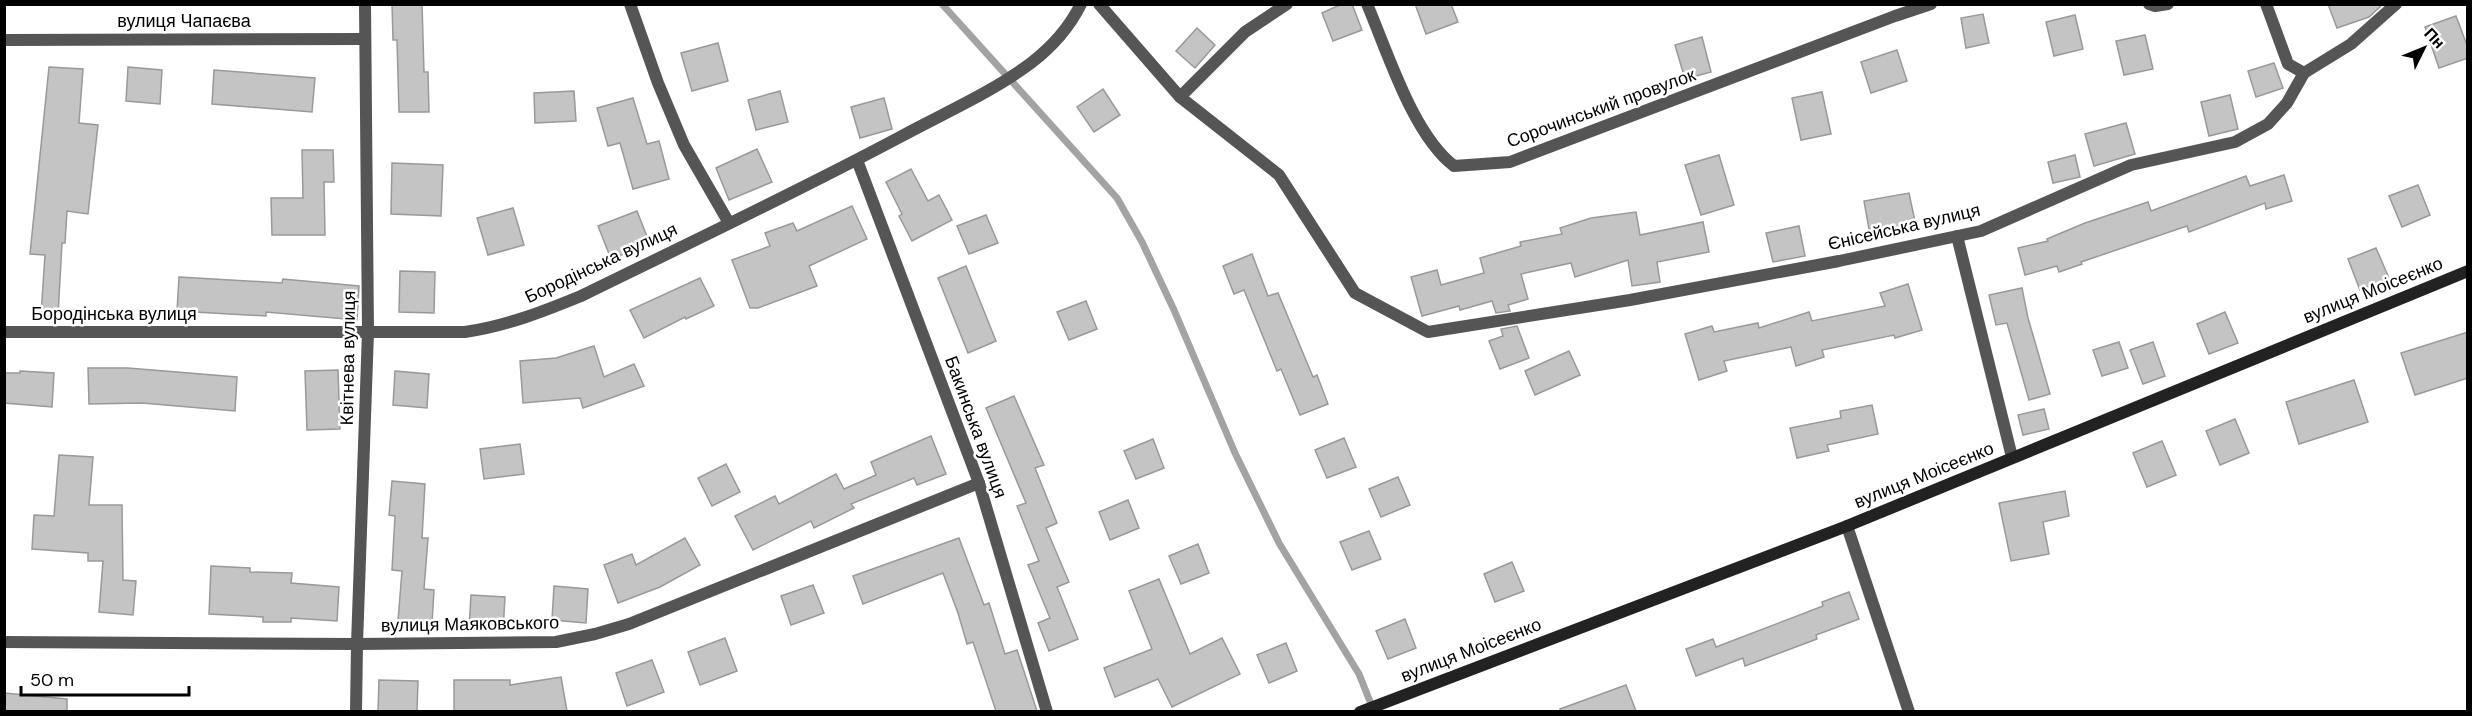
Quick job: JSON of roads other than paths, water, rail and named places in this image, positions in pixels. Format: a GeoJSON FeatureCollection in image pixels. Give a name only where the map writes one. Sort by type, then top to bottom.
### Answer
{"type":"FeatureCollection","features":[{"type":"Feature","properties":{"kind":"street","name":"Квітнева вулиця"},"geometry":{"type":"LineString","coordinates":[[356,711],[368,332],[365,4]]}},
{"type":"Feature","properties":{"kind":"street"},"geometry":{"type":"LineString","coordinates":[[630,4],[658,83],[684,145],[729,223]]}},
{"type":"Feature","properties":{"kind":"street","name":"Бородінська вулиця"},"geometry":{"type":"LineString","coordinates":[[4,332],[465,332],[494,328],[581,296],[857,160],[996,86],[1032,62],[1072,23],[1081,4]]}},
{"type":"Feature","properties":{"kind":"street"},"geometry":{"type":"LineString","coordinates":[[1099,4],[1180,97],[1245,32],[1287,4]]}},
{"type":"Feature","properties":{"kind":"street","name":"Сорочинський провулок"},"geometry":{"type":"LineString","coordinates":[[1367,4],[1428,141],[1441,156],[1454,166],[1510,162],[1931,4]]}},
{"type":"Feature","properties":{"kind":"street"},"geometry":{"type":"LineString","coordinates":[[2149,4],[2155,6],[2168,4]]}},
{"type":"Feature","properties":{"kind":"street"},"geometry":{"type":"LineString","coordinates":[[2266,4],[2288,64],[2304,73]]}},
{"type":"Feature","properties":{"kind":"street","name":"Єнісейська вулиця"},"geometry":{"type":"LineString","coordinates":[[1180,97],[1279,175],[1355,293],[1428,332],[1630,300],[1839,261],[1981,231],[2131,165],[2235,142],[2268,124],[2287,103],[2304,73],[2350,44],[2396,4]]}},
{"type":"Feature","properties":{"kind":"street","name":"вулиця Чапаєва"},"geometry":{"type":"LineString","coordinates":[[4,40],[364,39]]}},
{"type":"Feature","properties":{"kind":"street","name":"Бакинська вулиця"},"geometry":{"type":"LineString","coordinates":[[857,160],[979,483],[1047,711]]}},
{"type":"Feature","properties":{"kind":"street"},"geometry":{"type":"LineString","coordinates":[[1957,236],[2012,458]]}},
{"type":"Feature","properties":{"kind":"street","name":"вулиця Моісеєнко"},"geometry":{"type":"LineString","coordinates":[[1360,711],[1847,526],[2467,272]]}},
{"type":"Feature","properties":{"kind":"street","name":"вулиця Маяковського"},"geometry":{"type":"LineString","coordinates":[[4,642],[357,644],[556,642],[629,624],[979,483]]}},
{"type":"Feature","properties":{"kind":"street"},"geometry":{"type":"LineString","coordinates":[[1847,526],[1909,711]]}},
{"type":"Feature","properties":{"kind":"waterway"},"geometry":{"type":"LineString","coordinates":[[942,4],[1117,198],[1142,242],[1174,310],[1235,453],[1279,543],[1359,674],[1373,709]]}}]}
